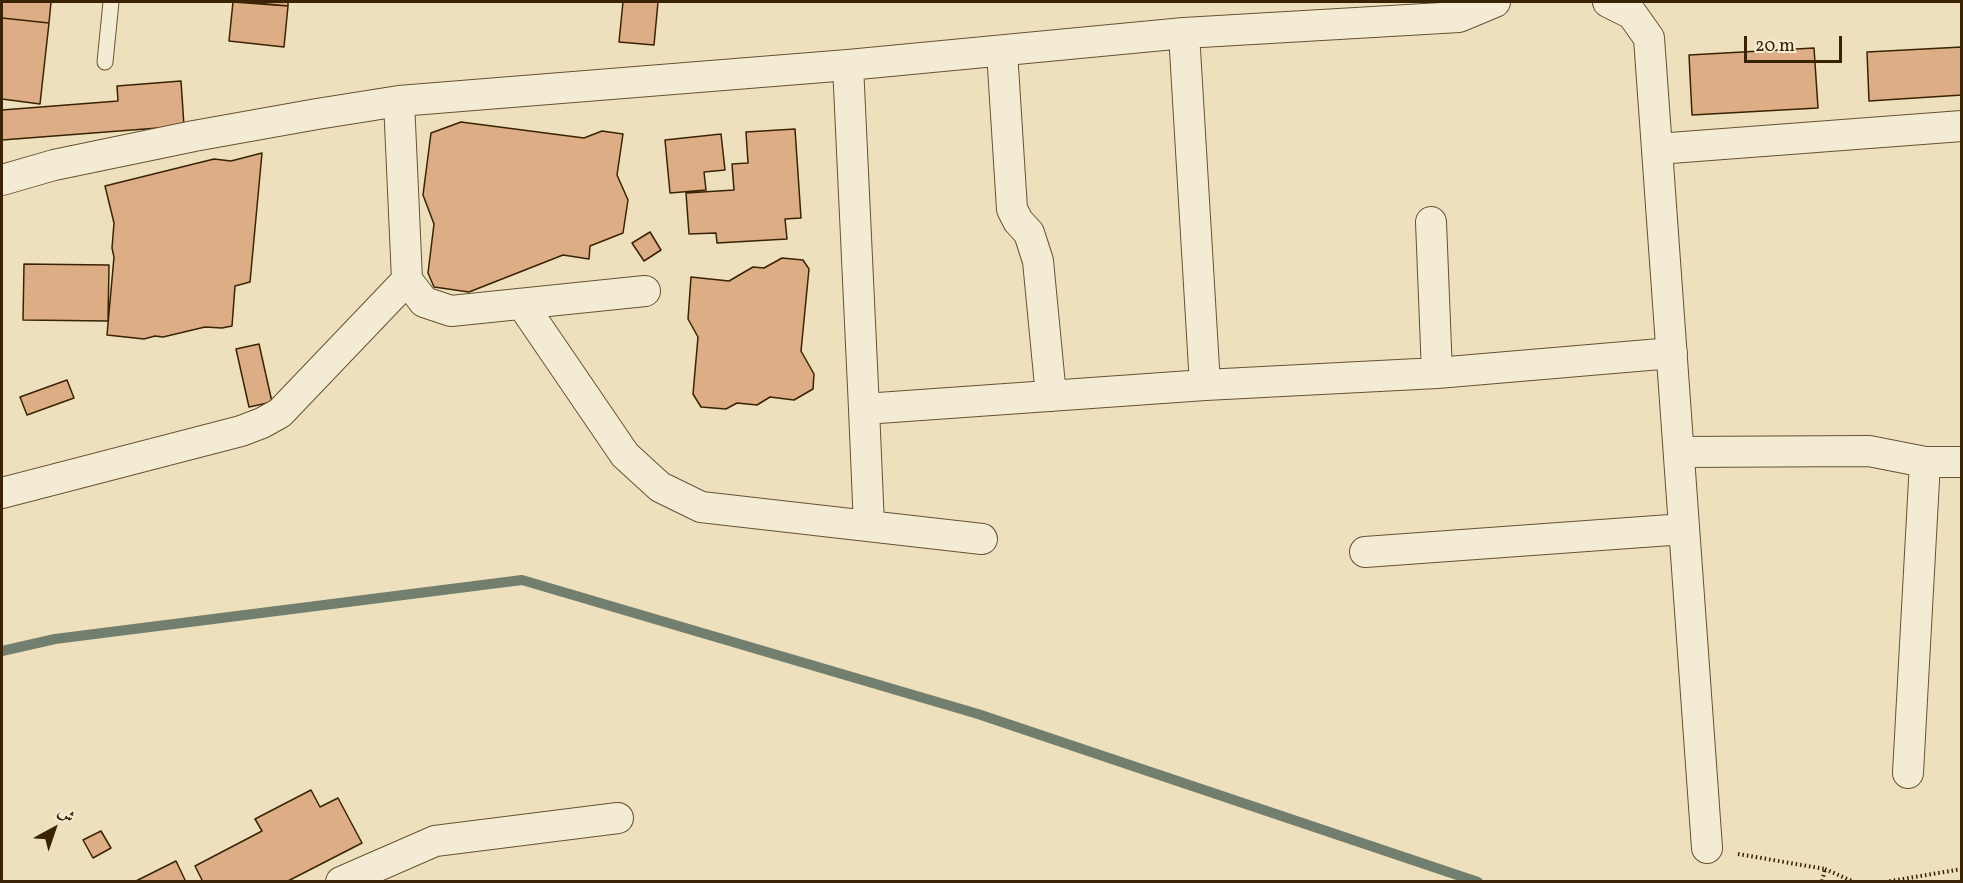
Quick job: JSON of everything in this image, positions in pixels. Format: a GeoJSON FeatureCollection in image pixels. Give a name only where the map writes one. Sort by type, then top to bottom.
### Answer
{"type":"FeatureCollection","features":[{"type":"Feature","properties":{"kind":"street"},"geometry":{"type":"LineString","coordinates":[[2,180],[54,165],[194,136],[399,101],[848,65],[1184,33],[1459,17],[1495,2]]}},
{"type":"Feature","properties":{"kind":"street"},"geometry":{"type":"LineString","coordinates":[[1608,2],[1632,14],[1649,38],[1707,848]]}},
{"type":"Feature","properties":{"kind":"street"},"geometry":{"type":"LineString","coordinates":[[1184,33],[1205,385]]}},
{"type":"Feature","properties":{"kind":"street"},"geometry":{"type":"LineString","coordinates":[[1002,51],[1012,209],[1017,221],[1029,233],[1038,261],[1051,396]]}},
{"type":"Feature","properties":{"kind":"street"},"geometry":{"type":"LineString","coordinates":[[848,65],[869,526]]}},
{"type":"Feature","properties":{"kind":"street"},"geometry":{"type":"LineString","coordinates":[[399,101],[407,280],[424,302],[451,310],[645,291]]}},
{"type":"Feature","properties":{"kind":"street"},"geometry":{"type":"LineString","coordinates":[[1657,149],[1962,126]]}},
{"type":"Feature","properties":{"kind":"street"},"geometry":{"type":"LineString","coordinates":[[1431,222],[1437,373]]}},
{"type":"Feature","properties":{"kind":"street"},"geometry":{"type":"LineString","coordinates":[[2,493],[241,431],[262,423],[279,413],[407,280]]}},
{"type":"Feature","properties":{"kind":"street"},"geometry":{"type":"LineString","coordinates":[[522,304],[625,455],[660,487],[701,507],[982,539]]}},
{"type":"Feature","properties":{"kind":"street"},"geometry":{"type":"LineString","coordinates":[[864,409],[1205,385],[1437,373],[1672,353]]}},
{"type":"Feature","properties":{"kind":"street"},"geometry":{"type":"LineString","coordinates":[[1679,452],[1869,451],[1925,462],[1962,462]]}},
{"type":"Feature","properties":{"kind":"street"},"geometry":{"type":"LineString","coordinates":[[1908,773],[1925,462]]}},
{"type":"Feature","properties":{"kind":"street"},"geometry":{"type":"LineString","coordinates":[[1365,552],[1684,529]]}},
{"type":"Feature","properties":{"kind":"street"},"geometry":{"type":"LineString","coordinates":[[341,882],[435,841],[618,818]]}},
{"type":"Feature","properties":{"kind":"lane"},"geometry":{"type":"LineString","coordinates":[[105,62],[111,2]]}},
{"type":"Feature","properties":{"kind":"path"},"geometry":{"type":"LineString","coordinates":[[1707,848],[1825,869],[1854,882]]}},
{"type":"Feature","properties":{"kind":"path"},"geometry":{"type":"LineString","coordinates":[[1822,882],[1825,869]]}},
{"type":"Feature","properties":{"kind":"path"},"geometry":{"type":"LineString","coordinates":[[1885,882],[1962,869]]}},
{"type":"Feature","properties":{"kind":"building"},"geometry":{"type":"Polygon","coordinates":[[[2,2],[51,2],[49,23],[2,18],[2,2]]]}},
{"type":"Feature","properties":{"kind":"building"},"geometry":{"type":"Polygon","coordinates":[[[233,2],[288,6],[284,47],[229,41],[233,2]]]}},
{"type":"Feature","properties":{"kind":"building"},"geometry":{"type":"Polygon","coordinates":[[[246,2],[288,2],[288,6],[246,2]]]}},
{"type":"Feature","properties":{"kind":"building"},"geometry":{"type":"Polygon","coordinates":[[[623,2],[658,2],[654,45],[619,42],[623,2]]]}},
{"type":"Feature","properties":{"kind":"building"},"geometry":{"type":"Polygon","coordinates":[[[2,18],[49,23],[40,104],[2,99],[2,18]]]}},
{"type":"Feature","properties":{"kind":"building"},"geometry":{"type":"Polygon","coordinates":[[[1962,47],[1962,95],[1869,101],[1867,52],[1962,47]]]}},
{"type":"Feature","properties":{"kind":"building"},"geometry":{"type":"Polygon","coordinates":[[[1814,48],[1818,108],[1692,115],[1689,55],[1814,48]]]}},
{"type":"Feature","properties":{"kind":"building"},"geometry":{"type":"Polygon","coordinates":[[[181,81],[184,126],[2,140],[2,110],[118,101],[117,86],[181,81]]]}},
{"type":"Feature","properties":{"kind":"building"},"geometry":{"type":"Polygon","coordinates":[[[461,122],[584,138],[602,131],[623,134],[617,175],[628,200],[623,233],[590,246],[589,259],[563,255],[469,292],[434,287],[428,273],[434,224],[423,195],[431,133],[461,122]]]}},
{"type":"Feature","properties":{"kind":"building"},"geometry":{"type":"Polygon","coordinates":[[[795,129],[801,218],[785,219],[787,239],[717,243],[716,233],[689,234],[686,193],[734,190],[732,164],[748,163],[746,132],[795,129]]]}},
{"type":"Feature","properties":{"kind":"building"},"geometry":{"type":"Polygon","coordinates":[[[721,134],[725,170],[704,172],[706,190],[670,193],[665,140],[721,134]]]}},
{"type":"Feature","properties":{"kind":"building"},"geometry":{"type":"Polygon","coordinates":[[[262,153],[250,282],[235,286],[232,326],[205,327],[144,339],[107,335],[114,257],[112,248],[114,223],[105,186],[214,159],[231,161],[262,153]]]}},
{"type":"Feature","properties":{"kind":"building"},"geometry":{"type":"Polygon","coordinates":[[[650,232],[661,250],[644,261],[632,243],[650,232]]]}},
{"type":"Feature","properties":{"kind":"building"},"geometry":{"type":"Polygon","coordinates":[[[782,258],[803,260],[809,269],[801,351],[814,374],[813,389],[794,400],[770,397],[757,405],[737,403],[726,409],[701,407],[693,394],[698,337],[688,319],[691,277],[729,281],[753,267],[764,268],[782,258]]]}},
{"type":"Feature","properties":{"kind":"building"},"geometry":{"type":"Polygon","coordinates":[[[24,264],[109,265],[108,321],[23,320],[24,264]]]}},
{"type":"Feature","properties":{"kind":"building"},"geometry":{"type":"Polygon","coordinates":[[[259,344],[272,402],[249,407],[236,349],[259,344]]]}},
{"type":"Feature","properties":{"kind":"building"},"geometry":{"type":"Polygon","coordinates":[[[67,380],[74,398],[27,415],[20,397],[67,380]]]}},
{"type":"Feature","properties":{"kind":"building"},"geometry":{"type":"Polygon","coordinates":[[[311,790],[320,807],[338,798],[362,843],[286,882],[203,882],[195,866],[262,831],[255,819],[311,790]]]}},
{"type":"Feature","properties":{"kind":"building"},"geometry":{"type":"Polygon","coordinates":[[[101,831],[111,848],[93,858],[83,840],[101,831]]]}},
{"type":"Feature","properties":{"kind":"building"},"geometry":{"type":"Polygon","coordinates":[[[176,861],[186,882],[134,882],[176,861]]]}},
{"type":"Feature","properties":{"kind":"waterway"},"geometry":{"type":"LineString","coordinates":[[2,651],[55,639],[522,580],[978,714],[1478,882]]}}]}
